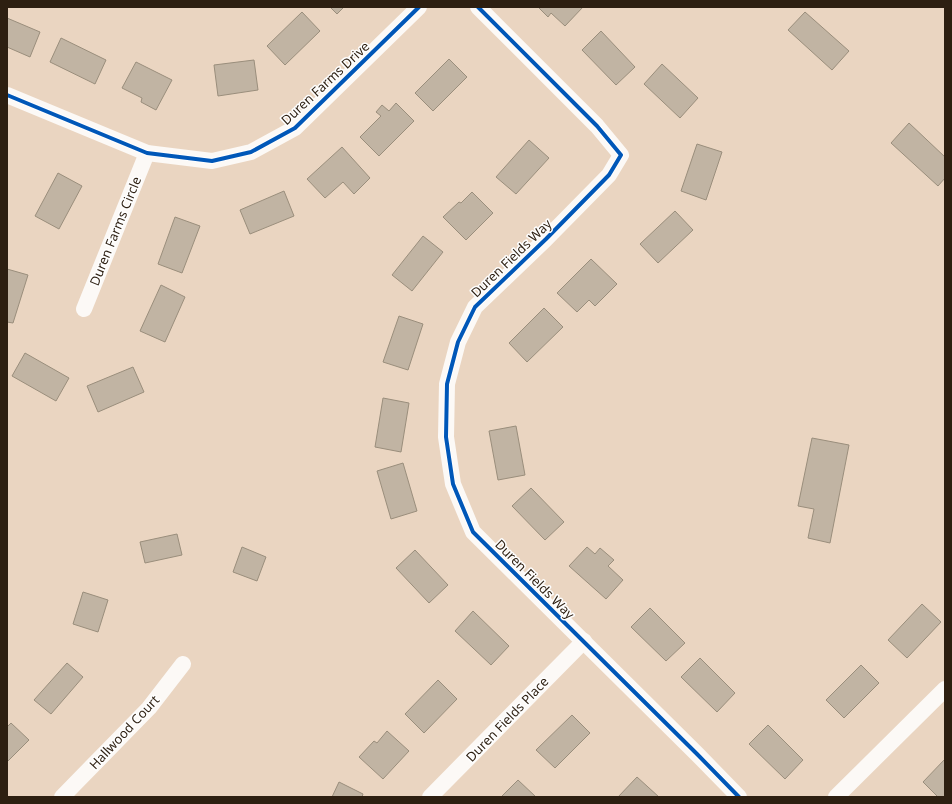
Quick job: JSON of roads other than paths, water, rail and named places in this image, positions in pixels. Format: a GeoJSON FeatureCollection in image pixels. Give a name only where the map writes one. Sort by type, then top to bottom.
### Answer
{"type":"FeatureCollection","features":[{"type":"Feature","properties":{"kind":"street","name":"Duren Farms Drive"},"geometry":{"type":"LineString","coordinates":[[7,95],[147,153],[212,161],[252,152],[295,128],[419,7]]}},
{"type":"Feature","properties":{"kind":"street","name":"Duren Fields Way"},"geometry":{"type":"LineString","coordinates":[[478,7],[597,126],[621,155],[609,175],[546,239],[475,307],[458,342],[447,384],[446,437],[453,484],[473,532],[739,797]]}},
{"type":"Feature","properties":{"kind":"street","name":"Duren Farms Circle"},"geometry":{"type":"LineString","coordinates":[[84,309],[147,153]]}},
{"type":"Feature","properties":{"kind":"street","name":"Duren Fields Place"},"geometry":{"type":"LineString","coordinates":[[430,797],[584,641]]}},
{"type":"Feature","properties":{"kind":"street","name":"Hallwood Court"},"geometry":{"type":"LineString","coordinates":[[62,797],[149,708],[183,664]]}},
{"type":"Feature","properties":{"kind":"street"},"geometry":{"type":"LineString","coordinates":[[836,797],[945,689]]}}]}
